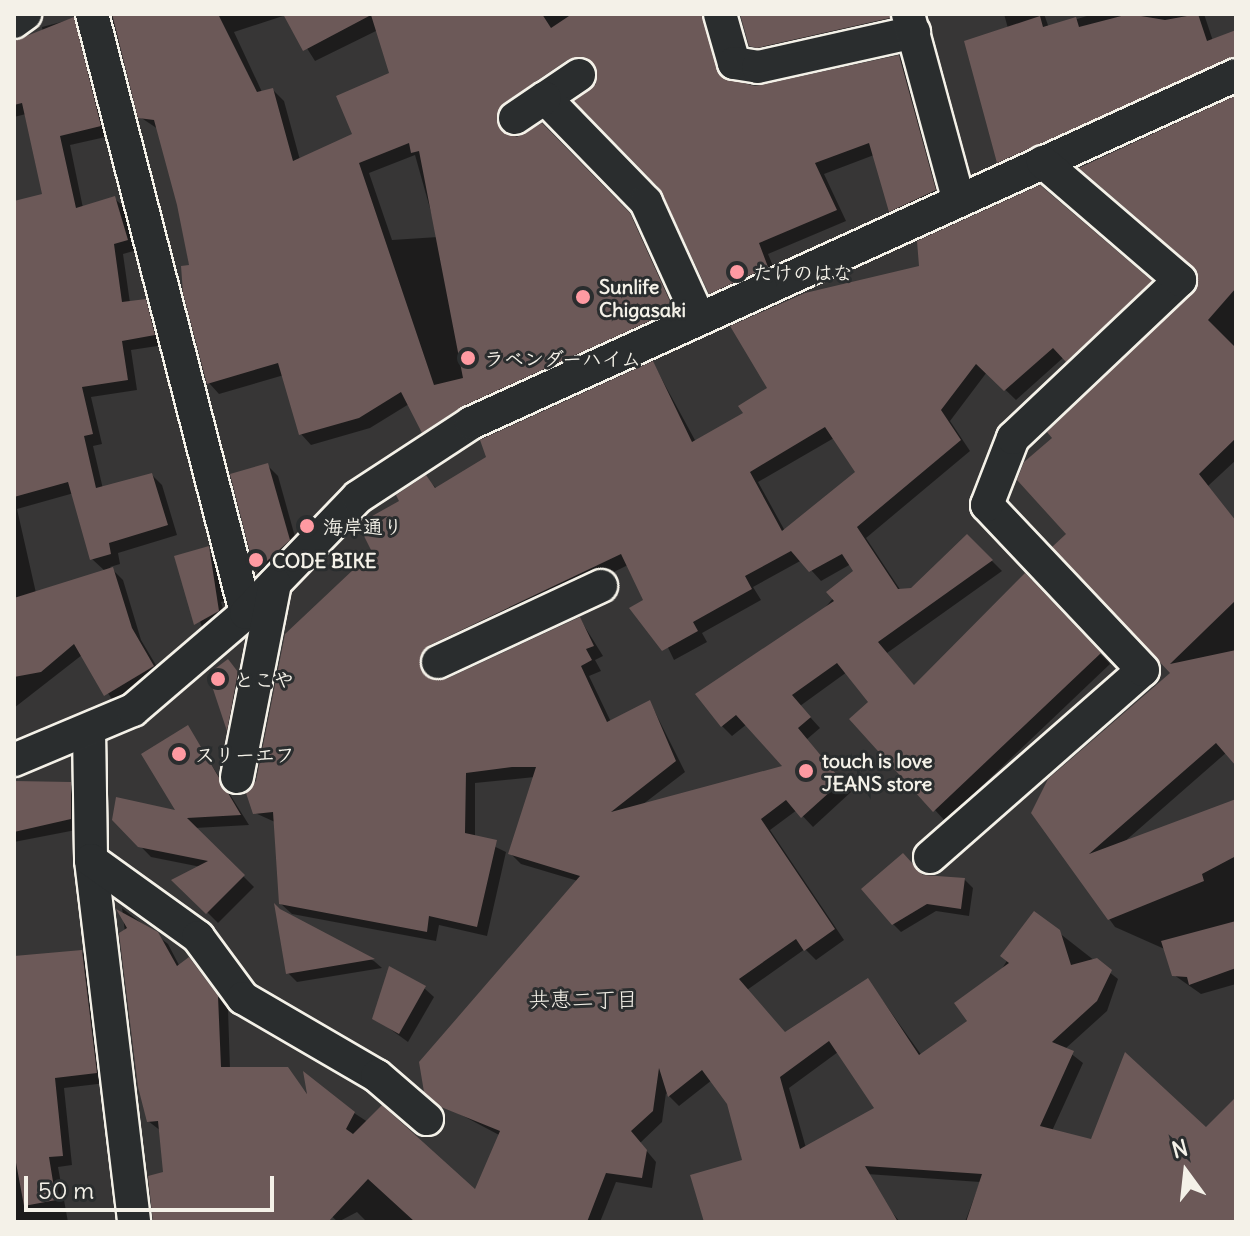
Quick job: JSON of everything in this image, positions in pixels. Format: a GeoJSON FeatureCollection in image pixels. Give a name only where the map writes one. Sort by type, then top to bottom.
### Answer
{"type":"FeatureCollection","features":[{"type":"Feature","properties":{"kind":"street"},"geometry":{"type":"LineString","coordinates":[[14,22],[25,14]]}},
{"type":"Feature","properties":{"kind":"street"},"geometry":{"type":"LineString","coordinates":[[92,14],[246,613]]}},
{"type":"Feature","properties":{"kind":"street"},"geometry":{"type":"LineString","coordinates":[[720,14],[734,63],[758,67],[911,23],[958,198]]}},
{"type":"Feature","properties":{"kind":"street"},"geometry":{"type":"LineString","coordinates":[[515,118],[579,75]]}},
{"type":"Feature","properties":{"kind":"street"},"geometry":{"type":"LineString","coordinates":[[14,760],[133,710],[246,613],[358,497],[403,463],[535,391],[1236,75]]}},
{"type":"Feature","properties":{"kind":"street"},"geometry":{"type":"LineString","coordinates":[[545,98],[646,202],[698,316]]}},
{"type":"Feature","properties":{"kind":"street"},"geometry":{"type":"LineString","coordinates":[[930,857],[1143,670],[987,505],[1013,438],[1180,280],[1043,162]]}},
{"type":"Feature","properties":{"kind":"street"},"geometry":{"type":"LineString","coordinates":[[237,777],[276,581]]}},
{"type":"Feature","properties":{"kind":"street"},"geometry":{"type":"LineString","coordinates":[[438,662],[601,586]]}},
{"type":"Feature","properties":{"kind":"street"},"geometry":{"type":"LineString","coordinates":[[89,730],[91,860],[134,1222]]}},
{"type":"Feature","properties":{"kind":"street"},"geometry":{"type":"LineString","coordinates":[[91,860],[198,937],[243,998],[377,1076],[427,1119]]}},
{"type":"Feature","properties":{"kind":"building"},"geometry":{"type":"Polygon","coordinates":[[[112,14],[218,14],[257,92],[273,88],[293,161],[352,134],[336,96],[389,73],[371,15],[303,51],[283,14],[542,14],[551,28],[572,14],[702,14],[721,77],[755,86],[899,55],[936,190],[889,212],[869,143],[815,163],[837,210],[759,243],[768,267],[709,294],[660,189],[574,101],[596,84],[595,65],[569,59],[504,103],[499,128],[517,137],[542,123],[630,213],[674,310],[463,406],[422,433],[401,392],[359,418],[299,435],[278,363],[207,384],[183,293],[181,266],[189,265],[177,205],[154,120],[138,118],[112,14]],[[409,143],[359,163],[434,385],[463,378],[419,151],[411,153],[409,143]]]}},
{"type":"Feature","properties":{"kind":"building"},"geometry":{"type":"Polygon","coordinates":[[[740,14],[890,14],[890,18],[757,48],[749,46],[740,14]]]}},
{"type":"Feature","properties":{"kind":"building"},"geometry":{"type":"Polygon","coordinates":[[[1129,14],[1165,20],[1198,14],[1207,41],[1236,30],[1236,56],[997,163],[964,41],[1040,16],[1043,27],[1076,17],[1079,27],[1129,14]]]}},
{"type":"Feature","properties":{"kind":"building"},"geometry":{"type":"Polygon","coordinates":[[[74,17],[101,126],[60,136],[76,208],[115,196],[128,240],[114,244],[122,302],[146,299],[155,335],[122,341],[128,380],[82,387],[93,434],[84,436],[96,488],[152,473],[168,525],[109,543],[111,554],[90,560],[68,482],[14,497],[14,201],[42,194],[22,103],[14,105],[14,41],[74,17]]]}},
{"type":"Feature","properties":{"kind":"building"},"geometry":{"type":"Polygon","coordinates":[[[1235,96],[1236,288],[1208,320],[1236,348],[1236,438],[1199,474],[1236,521],[1236,600],[1170,664],[1236,650],[1236,766],[1216,743],[1089,854],[1236,799],[1236,856],[1202,874],[1204,881],[1108,920],[1031,813],[1048,779],[1170,673],[1052,547],[1066,534],[1017,480],[1024,462],[1052,438],[1047,432],[1198,284],[1192,266],[1079,168],[1235,96]]]}},
{"type":"Feature","properties":{"kind":"building"},"geometry":{"type":"Polygon","coordinates":[[[1040,185],[1152,281],[1066,362],[1053,348],[1004,391],[976,364],[941,410],[961,440],[857,527],[898,589],[911,588],[967,534],[993,560],[878,642],[914,685],[1025,573],[1101,653],[933,812],[849,719],[868,702],[837,663],[792,695],[811,717],[798,728],[842,781],[801,818],[786,800],[761,819],[835,929],[804,951],[796,939],[739,979],[785,1032],[868,978],[919,1055],[967,1021],[954,1003],[1009,963],[1000,956],[1034,911],[1060,930],[1071,965],[1097,958],[1112,970],[1097,1001],[1052,1042],[1074,1051],[1040,1126],[1091,1139],[1125,1052],[1206,1127],[1236,1097],[1236,1222],[966,1222],[982,1174],[865,1166],[898,1222],[704,1222],[690,1175],[742,1160],[727,1104],[702,1070],[668,1097],[659,1068],[653,1111],[631,1131],[647,1150],[642,1178],[606,1173],[587,1222],[415,1222],[368,1179],[328,1222],[153,1222],[148,1176],[163,1172],[158,1121],[147,1122],[138,1087],[119,933],[127,928],[116,909],[158,932],[177,966],[189,957],[218,996],[221,1067],[288,1067],[307,1094],[303,1071],[355,1112],[346,1129],[353,1134],[382,1105],[475,1189],[500,1131],[441,1107],[424,1092],[419,1062],[580,876],[508,854],[536,767],[512,767],[466,773],[465,833],[497,840],[477,927],[429,916],[427,932],[279,904],[273,812],[253,814],[246,793],[256,781],[285,634],[372,552],[358,524],[399,501],[396,495],[426,475],[435,488],[486,457],[480,440],[653,361],[692,442],[743,413],[738,406],[767,388],[730,326],[805,293],[919,266],[917,241],[1040,185]],[[825,427],[750,472],[782,531],[855,472],[825,427]],[[791,551],[745,576],[752,589],[693,622],[698,631],[662,651],[629,608],[643,600],[621,554],[430,645],[421,669],[446,679],[580,617],[594,646],[586,649],[592,660],[581,666],[607,722],[650,700],[676,761],[611,812],[782,766],[736,715],[721,727],[695,694],[834,601],[826,592],[853,571],[842,554],[809,572],[791,551]],[[829,1041],[780,1077],[800,1149],[874,1108],[829,1041]]]}},
{"type":"Feature","properties":{"kind":"building"},"geometry":{"type":"Polygon","coordinates":[[[268,463],[290,540],[255,572],[230,474],[268,463]]]}},
{"type":"Feature","properties":{"kind":"building"},"geometry":{"type":"Polygon","coordinates":[[[209,546],[219,611],[194,625],[174,556],[209,546]]]}},
{"type":"Feature","properties":{"kind":"building"},"geometry":{"type":"Polygon","coordinates":[[[113,567],[132,628],[154,666],[104,696],[74,644],[41,672],[14,677],[14,598],[113,567]]]}},
{"type":"Feature","properties":{"kind":"building"},"geometry":{"type":"Polygon","coordinates":[[[228,659],[238,672],[227,731],[208,674],[228,659]]]}},
{"type":"Feature","properties":{"kind":"building"},"geometry":{"type":"Polygon","coordinates":[[[188,725],[241,815],[187,818],[245,875],[206,914],[171,880],[208,861],[138,847],[112,820],[116,797],[175,810],[141,754],[188,725]]]}},
{"type":"Feature","properties":{"kind":"building"},"geometry":{"type":"Polygon","coordinates":[[[14,781],[71,782],[71,819],[14,832],[14,781]]]}},
{"type":"Feature","properties":{"kind":"building"},"geometry":{"type":"Polygon","coordinates":[[[903,853],[923,875],[965,878],[961,909],[927,904],[892,925],[861,889],[903,853]]]}},
{"type":"Feature","properties":{"kind":"building"},"geometry":{"type":"Polygon","coordinates":[[[274,903],[280,909],[375,959],[286,974],[274,903]]]}},
{"type":"Feature","properties":{"kind":"building"},"geometry":{"type":"Polygon","coordinates":[[[1236,921],[1236,968],[1189,985],[1187,977],[1172,976],[1161,941],[1236,921]]]}},
{"type":"Feature","properties":{"kind":"building"},"geometry":{"type":"Polygon","coordinates":[[[82,950],[97,1073],[55,1078],[63,1156],[49,1157],[56,1200],[24,1206],[14,1152],[14,956],[82,950]]]}},
{"type":"Feature","properties":{"kind":"building"},"geometry":{"type":"Polygon","coordinates":[[[389,966],[426,986],[399,1034],[372,1019],[389,966]]]}},
{"type":"Feature","properties":{"kind":"place","name":"たけのはな"},"geometry":{"type":"Point","coordinates":[737,272]}},
{"type":"Feature","properties":{"kind":"place","name":"Sunlife Chigasaki"},"geometry":{"type":"Point","coordinates":[583,297]}},
{"type":"Feature","properties":{"kind":"place","name":"ラベンダーハイム"},"geometry":{"type":"Point","coordinates":[468,358]}},
{"type":"Feature","properties":{"kind":"place","name":"海岸通り"},"geometry":{"type":"Point","coordinates":[307,526]}},
{"type":"Feature","properties":{"kind":"place","name":"CODE BIKE"},"geometry":{"type":"Point","coordinates":[256,560]}},
{"type":"Feature","properties":{"kind":"place","name":"とこや"},"geometry":{"type":"Point","coordinates":[218,679]}},
{"type":"Feature","properties":{"kind":"place","name":"スリーエフ"},"geometry":{"type":"Point","coordinates":[179,754]}},
{"type":"Feature","properties":{"kind":"place","name":"touch is love JEANS store"},"geometry":{"type":"Point","coordinates":[806,771]}},
{"type":"Feature","properties":{"kind":"district","name":"共恵二丁目"},"geometry":{"type":"Point","coordinates":[583,1000]}}]}
